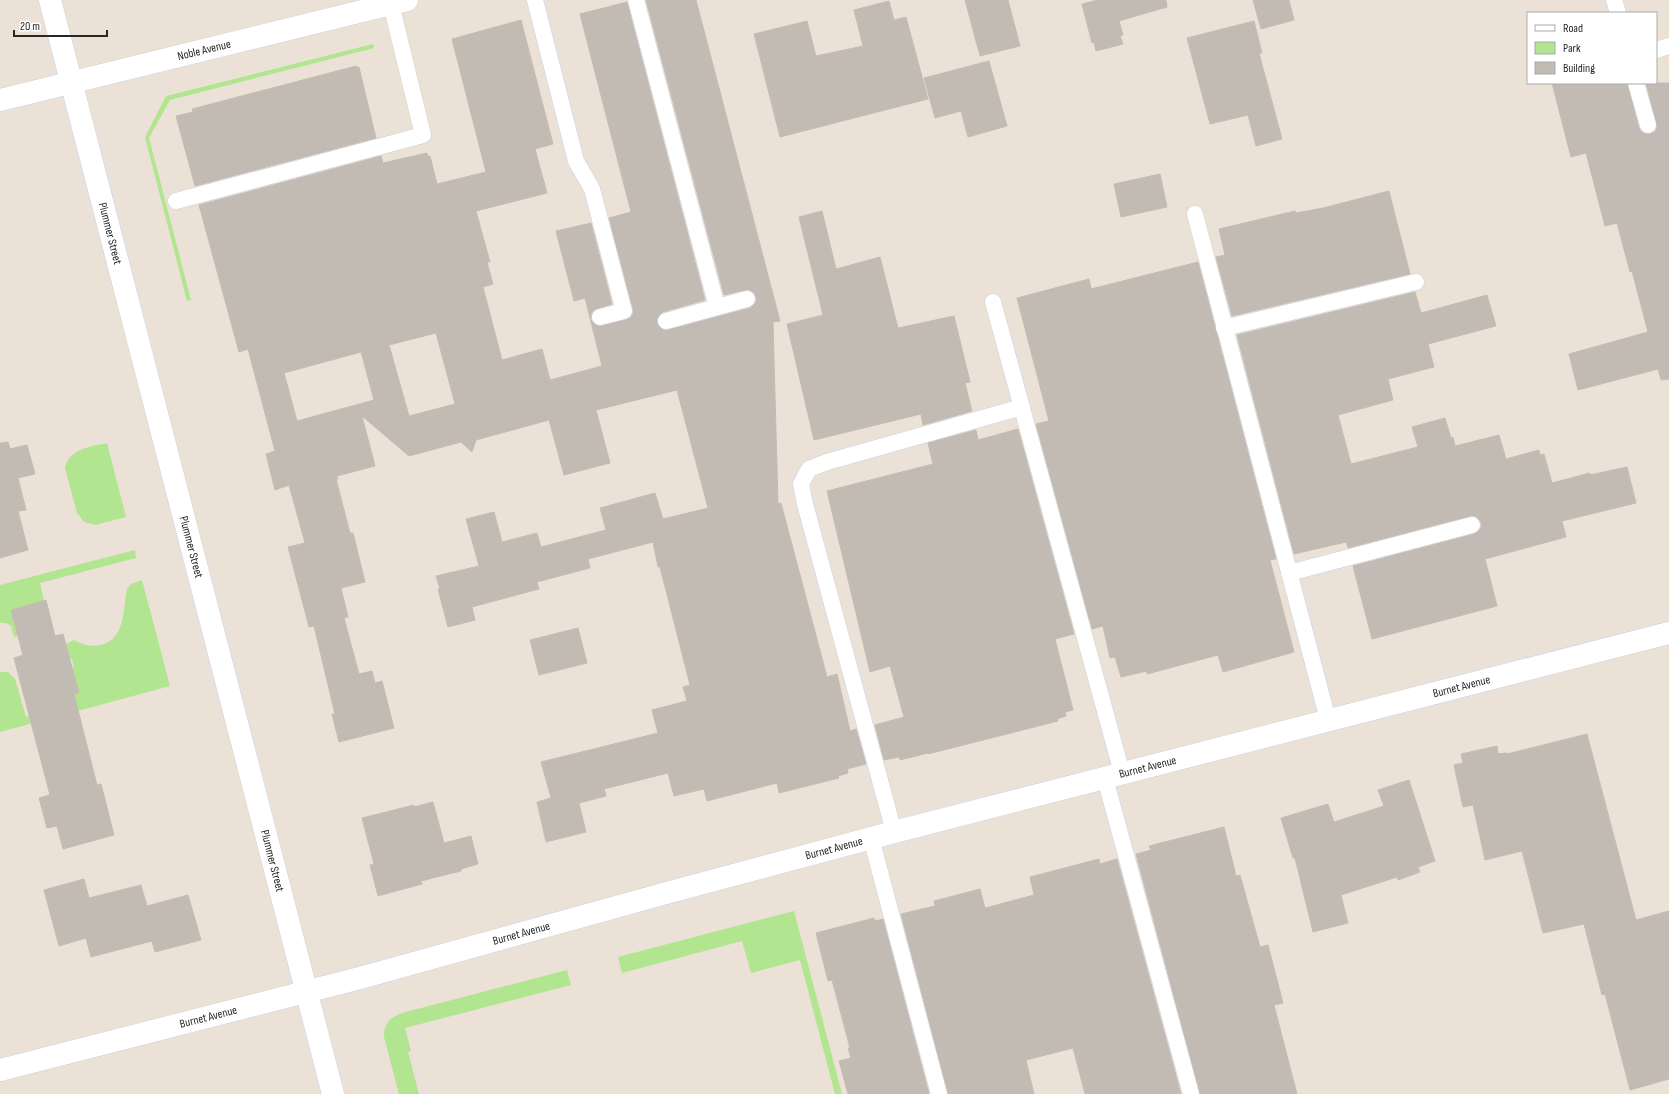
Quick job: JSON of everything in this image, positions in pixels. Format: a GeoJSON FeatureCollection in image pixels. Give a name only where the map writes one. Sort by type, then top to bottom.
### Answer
{"type":"FeatureCollection","features":[{"type":"Feature","properties":{"kind":"street","name":"Plummer Street"},"geometry":{"type":"LineString","coordinates":[[50,0],[333,1094]]}},
{"type":"Feature","properties":{"kind":"street","name":"Noble Avenue"},"geometry":{"type":"LineString","coordinates":[[0,100],[399,2]]}},
{"type":"Feature","properties":{"kind":"street","name":"Burnet Avenue"},"geometry":{"type":"LineString","coordinates":[[0,1070],[366,977],[670,892],[871,838],[1669,633]]}},
{"type":"Feature","properties":{"kind":"lane"},"geometry":{"type":"LineString","coordinates":[[535,0],[576,161],[592,189],[624,311],[600,317]]}},
{"type":"Feature","properties":{"kind":"lane"},"geometry":{"type":"LineString","coordinates":[[636,0],[717,307]]}},
{"type":"Feature","properties":{"kind":"lane"},"geometry":{"type":"LineString","coordinates":[[1614,0],[1618,12]]}},
{"type":"Feature","properties":{"kind":"lane"},"geometry":{"type":"LineString","coordinates":[[176,201],[423,135],[399,2]]}},
{"type":"Feature","properties":{"kind":"lane"},"geometry":{"type":"LineString","coordinates":[[1657,50],[1669,46]]}},
{"type":"Feature","properties":{"kind":"lane"},"geometry":{"type":"LineString","coordinates":[[1636,84],[1648,125]]}},
{"type":"Feature","properties":{"kind":"lane"},"geometry":{"type":"LineString","coordinates":[[1195,214],[1328,720]]}},
{"type":"Feature","properties":{"kind":"lane"},"geometry":{"type":"LineString","coordinates":[[1224,328],[1416,282]]}},
{"type":"Feature","properties":{"kind":"lane"},"geometry":{"type":"LineString","coordinates":[[666,321],[747,299]]}},
{"type":"Feature","properties":{"kind":"lane"},"geometry":{"type":"LineString","coordinates":[[993,302],[1022,407],[1191,1094]]}},
{"type":"Feature","properties":{"kind":"lane"},"geometry":{"type":"LineString","coordinates":[[894,832],[807,512],[801,484],[809,469],[827,462],[1022,407]]}},
{"type":"Feature","properties":{"kind":"lane"},"geometry":{"type":"LineString","coordinates":[[1289,573],[1472,525]]}},
{"type":"Feature","properties":{"kind":"lane"},"geometry":{"type":"LineString","coordinates":[[871,838],[939,1094]]}},
{"type":"Feature","properties":{"kind":"green space"},"geometry":{"type":"Polygon","coordinates":[[[373,44],[374,48],[170,100],[149,138],[191,300],[187,301],[145,137],[166,96],[373,44]]]}},
{"type":"Feature","properties":{"kind":"green space"},"geometry":{"type":"Polygon","coordinates":[[[107,443],[126,517],[95,525],[84,522],[77,513],[65,468],[71,456],[76,452],[88,447],[107,443]]]}},
{"type":"Feature","properties":{"kind":"green space"},"geometry":{"type":"Polygon","coordinates":[[[135,550],[136,558],[40,583],[44,601],[11,610],[18,636],[14,637],[11,626],[6,623],[0,623],[0,585],[135,550]]]}},
{"type":"Feature","properties":{"kind":"green space"},"geometry":{"type":"Polygon","coordinates":[[[142,580],[170,686],[0,732],[0,672],[8,672],[15,679],[26,717],[53,709],[51,700],[79,693],[72,668],[74,667],[72,659],[70,659],[66,644],[74,640],[90,646],[97,646],[109,642],[119,630],[122,622],[127,589],[131,584],[142,580]]]}},
{"type":"Feature","properties":{"kind":"green space"},"geometry":{"type":"Polygon","coordinates":[[[794,911],[842,1094],[835,1094],[800,960],[751,973],[742,941],[622,973],[618,957],[794,911]]]}},
{"type":"Feature","properties":{"kind":"green space"},"geometry":{"type":"Polygon","coordinates":[[[567,970],[571,985],[405,1028],[411,1051],[408,1052],[419,1094],[399,1094],[384,1037],[386,1025],[391,1019],[402,1013],[567,970]]]}},
{"type":"Feature","properties":{"kind":"building"},"geometry":{"type":"Polygon","coordinates":[[[646,0],[696,0],[780,321],[773,322],[778,504],[781,503],[827,677],[837,674],[850,731],[856,729],[866,764],[847,769],[848,773],[838,776],[839,778],[779,793],[777,783],[707,801],[704,789],[674,796],[668,773],[604,789],[606,796],[579,803],[586,832],[546,842],[537,802],[551,798],[541,762],[658,733],[652,710],[687,701],[683,687],[690,685],[660,567],[658,567],[653,542],[588,559],[590,568],[537,582],[539,589],[472,607],[475,620],[448,627],[436,576],[479,566],[466,519],[494,512],[502,542],[537,533],[541,547],[606,530],[600,508],[655,493],[663,519],[708,508],[677,390],[596,410],[610,463],[564,475],[549,420],[476,440],[472,452],[461,442],[409,456],[362,416],[375,466],[337,476],[338,479],[336,479],[350,533],[353,533],[365,582],[341,588],[348,617],[344,618],[359,674],[372,671],[375,683],[382,681],[394,728],[339,742],[332,714],[335,714],[314,626],[309,627],[288,547],[305,543],[289,485],[275,490],[266,454],[275,451],[248,349],[239,352],[199,205],[381,156],[383,163],[427,153],[428,156],[430,156],[437,184],[486,172],[452,39],[521,20],[553,144],[535,149],[547,193],[476,211],[490,262],[487,262],[493,284],[483,287],[502,360],[542,349],[550,380],[602,366],[585,298],[574,301],[556,231],[591,223],[612,304],[594,310],[591,314],[591,320],[597,326],[602,326],[630,318],[633,314],[633,309],[609,218],[631,212],[580,14],[627,2],[705,300],[663,312],[657,318],[657,324],[663,330],[668,330],[750,308],[756,302],[754,293],[750,290],[724,295],[646,0]],[[436,333],[389,345],[409,416],[455,404],[436,333]],[[361,352],[284,373],[297,421],[374,400],[361,352]]]}},
{"type":"Feature","properties":{"kind":"building"},"geometry":{"type":"Polygon","coordinates":[[[965,0],[1008,0],[1020,46],[980,56],[965,0]]]}},
{"type":"Feature","properties":{"kind":"building"},"geometry":{"type":"Polygon","coordinates":[[[1098,0],[1166,0],[1167,7],[1119,21],[1123,35],[1120,36],[1123,44],[1096,51],[1094,42],[1092,43],[1082,4],[1098,0]]]}},
{"type":"Feature","properties":{"kind":"building"},"geometry":{"type":"Polygon","coordinates":[[[1253,0],[1289,0],[1294,20],[1261,29],[1253,0]]]}},
{"type":"Feature","properties":{"kind":"building"},"geometry":{"type":"Polygon","coordinates":[[[889,1],[894,20],[906,17],[928,99],[780,137],[754,34],[807,21],[816,56],[863,46],[854,10],[889,1]]]}},
{"type":"Feature","properties":{"kind":"building"},"geometry":{"type":"Polygon","coordinates":[[[1254,21],[1262,53],[1259,53],[1282,139],[1256,146],[1248,115],[1210,124],[1187,38],[1254,21]]]}},
{"type":"Feature","properties":{"kind":"building"},"geometry":{"type":"Polygon","coordinates":[[[989,61],[1007,126],[968,137],[961,111],[935,118],[924,78],[989,61]]]}},
{"type":"Feature","properties":{"kind":"building"},"geometry":{"type":"Polygon","coordinates":[[[356,66],[357,68],[359,67],[376,138],[195,186],[176,116],[193,112],[192,109],[356,66]]]}},
{"type":"Feature","properties":{"kind":"building"},"geometry":{"type":"Polygon","coordinates":[[[1669,83],[1669,379],[1661,380],[1658,369],[1578,390],[1569,354],[1648,332],[1632,271],[1630,272],[1617,223],[1605,226],[1586,153],[1571,157],[1552,84],[1627,84],[1639,128],[1646,134],[1655,132],[1657,127],[1646,84],[1669,83]]]}},
{"type":"Feature","properties":{"kind":"building"},"geometry":{"type":"Polygon","coordinates":[[[1160,174],[1167,207],[1121,217],[1114,184],[1160,174]]]}},
{"type":"Feature","properties":{"kind":"building"},"geometry":{"type":"Polygon","coordinates":[[[1389,191],[1410,274],[1232,316],[1216,257],[1225,255],[1219,229],[1295,211],[1296,213],[1323,208],[1389,191]]]}},
{"type":"Feature","properties":{"kind":"building"},"geometry":{"type":"Polygon","coordinates":[[[822,211],[836,269],[880,257],[898,328],[954,316],[970,382],[965,383],[972,411],[923,425],[921,414],[814,440],[787,324],[823,315],[799,217],[822,211]]]}},
{"type":"Feature","properties":{"kind":"building"},"geometry":{"type":"Polygon","coordinates":[[[1198,262],[1276,559],[1270,560],[1294,652],[1223,672],[1218,655],[1147,674],[1147,671],[1121,677],[1115,657],[1110,658],[1103,626],[1092,629],[1036,424],[1049,421],[1017,298],[1089,279],[1091,289],[1198,262]]]}},
{"type":"Feature","properties":{"kind":"building"},"geometry":{"type":"Polygon","coordinates":[[[1415,292],[1421,313],[1487,295],[1496,326],[1428,344],[1434,367],[1388,379],[1393,400],[1338,415],[1351,464],[1418,447],[1412,427],[1445,418],[1455,446],[1499,435],[1506,459],[1539,450],[1540,455],[1544,454],[1552,483],[1590,473],[1590,475],[1627,467],[1636,503],[1562,521],[1566,537],[1485,559],[1497,606],[1372,639],[1353,566],[1474,534],[1481,528],[1481,522],[1475,516],[1470,516],[1348,548],[1346,542],[1294,554],[1237,335],[1415,292]]]}},
{"type":"Feature","properties":{"kind":"building"},"geometry":{"type":"Polygon","coordinates":[[[1018,429],[1074,634],[1055,639],[1073,710],[1065,712],[1066,716],[1057,719],[1058,721],[928,754],[900,760],[899,757],[884,760],[875,725],[904,717],[890,666],[870,672],[827,491],[933,464],[928,443],[976,430],[978,440],[1018,429]]]}},
{"type":"Feature","properties":{"kind":"building"},"geometry":{"type":"Polygon","coordinates":[[[8,442],[10,449],[27,445],[35,474],[18,478],[26,510],[18,511],[28,550],[0,558],[0,443],[8,442]]]}},
{"type":"Feature","properties":{"kind":"building"},"geometry":{"type":"Polygon","coordinates":[[[46,600],[55,636],[63,634],[79,693],[74,694],[97,785],[101,784],[114,835],[63,849],[57,826],[47,828],[39,798],[50,795],[14,658],[23,655],[11,610],[46,600]]]}},
{"type":"Feature","properties":{"kind":"building"},"geometry":{"type":"Polygon","coordinates":[[[578,628],[587,663],[539,675],[530,640],[578,628]]]}},
{"type":"Feature","properties":{"kind":"building"},"geometry":{"type":"Polygon","coordinates":[[[1587,734],[1636,920],[1669,911],[1669,1079],[1630,1090],[1605,994],[1602,995],[1584,924],[1543,933],[1522,851],[1485,860],[1473,805],[1463,807],[1454,765],[1463,763],[1461,754],[1497,746],[1498,754],[1507,754],[1587,734]]]}},
{"type":"Feature","properties":{"kind":"building"},"geometry":{"type":"Polygon","coordinates":[[[1409,780],[1435,861],[1418,867],[1420,872],[1398,880],[1397,877],[1341,895],[1348,923],[1313,932],[1295,858],[1293,858],[1281,818],[1328,804],[1334,822],[1384,806],[1378,790],[1409,780]]]}},
{"type":"Feature","properties":{"kind":"building"},"geometry":{"type":"Polygon","coordinates":[[[433,802],[444,843],[471,836],[478,864],[461,869],[461,871],[421,881],[422,884],[378,896],[370,865],[374,864],[362,818],[414,805],[414,807],[433,802]]]}},
{"type":"Feature","properties":{"kind":"building"},"geometry":{"type":"Polygon","coordinates":[[[1224,827],[1236,876],[1240,875],[1260,947],[1268,945],[1283,1003],[1274,1005],[1297,1094],[1200,1094],[1136,854],[1151,850],[1149,846],[1224,827]]]}},
{"type":"Feature","properties":{"kind":"building"},"geometry":{"type":"Polygon","coordinates":[[[1099,859],[1100,864],[1117,859],[1181,1094],[1085,1094],[1073,1048],[1026,1060],[1034,1094],[948,1094],[901,914],[935,906],[934,901],[980,889],[985,908],[1034,895],[1030,877],[1099,859]]]}},
{"type":"Feature","properties":{"kind":"building"},"geometry":{"type":"Polygon","coordinates":[[[84,879],[89,898],[141,885],[147,906],[188,895],[201,940],[155,952],[152,941],[91,957],[86,938],[59,946],[44,890],[84,879]]]}},
{"type":"Feature","properties":{"kind":"building"},"geometry":{"type":"Polygon","coordinates":[[[874,918],[875,921],[883,919],[929,1094],[848,1094],[839,1061],[851,1058],[848,1048],[850,1048],[832,980],[828,981],[816,933],[874,918]]]}}]}
